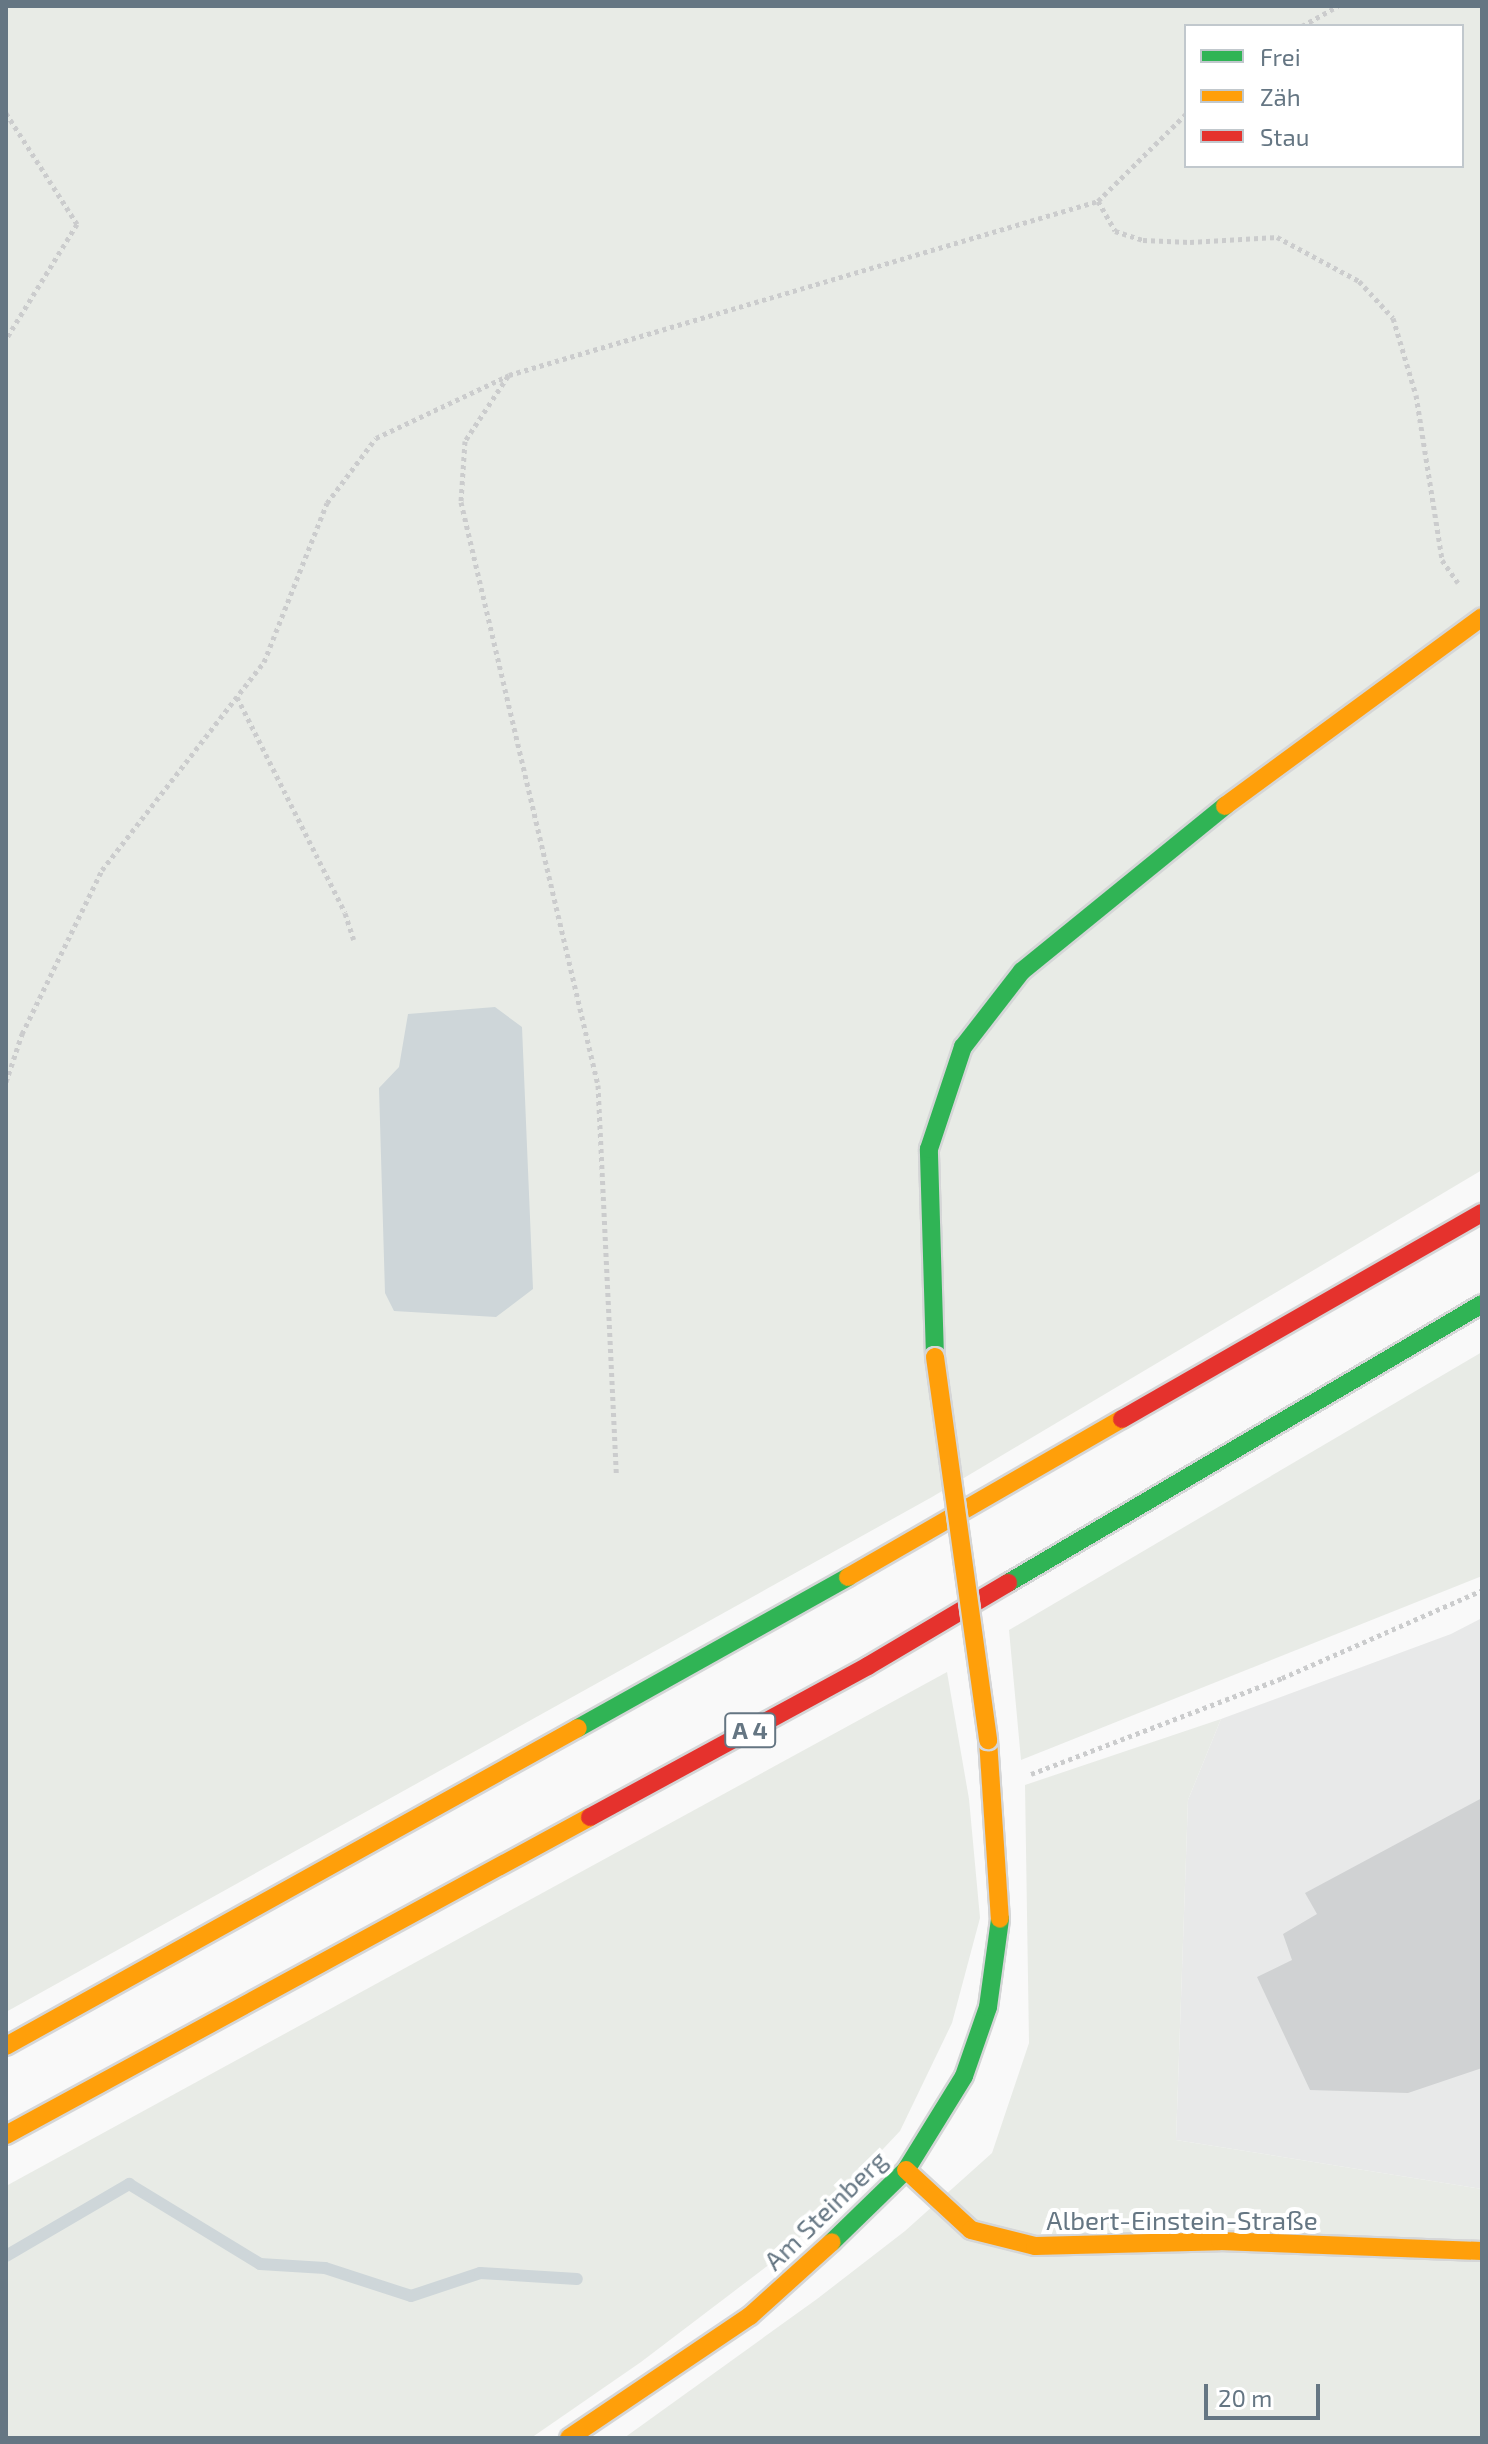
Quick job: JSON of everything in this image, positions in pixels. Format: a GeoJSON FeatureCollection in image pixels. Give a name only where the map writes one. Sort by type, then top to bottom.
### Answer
{"type":"FeatureCollection","features":[{"type":"Feature","properties":{"kind":"main road","name":"Am Steinberg"},"geometry":{"type":"LineString","coordinates":[[569,2438],[750,2316],[860,2217],[906,2170],[964,2076],[988,2007],[1001,1928],[994,1789],[935,1357],[929,1149],[963,1047],[1022,971],[1229,803],[1482,617]]}},
{"type":"Feature","properties":{"kind":"main road"},"geometry":{"type":"LineString","coordinates":[[6,2046],[794,1608],[1482,1213]]}},
{"type":"Feature","properties":{"kind":"main road","name":"A 4"},"geometry":{"type":"LineString","coordinates":[[6,2135],[868,1666],[1482,1304]]}},
{"type":"Feature","properties":{"kind":"main road","name":"Albert-Einstein-Straße"},"geometry":{"type":"LineString","coordinates":[[906,2170],[971,2230],[1035,2246],[1220,2241],[1482,2251]]}},
{"type":"Feature","properties":{"kind":"path"},"geometry":{"type":"LineString","coordinates":[[1306,24],[1338,6]]}},
{"type":"Feature","properties":{"kind":"path"},"geometry":{"type":"LineString","coordinates":[[6,113],[77,224],[6,339]]}},
{"type":"Feature","properties":{"kind":"path"},"geometry":{"type":"LineString","coordinates":[[6,1082],[22,1034],[102,870],[264,662],[327,503],[376,438],[509,375],[1098,201],[1184,116]]}},
{"type":"Feature","properties":{"kind":"path"},"geometry":{"type":"LineString","coordinates":[[1098,201],[1115,231],[1143,240],[1190,242],[1277,237],[1359,281],[1393,318],[1416,395],[1442,560],[1466,594]]}},
{"type":"Feature","properties":{"kind":"path"},"geometry":{"type":"LineString","coordinates":[[509,375],[465,441],[461,502],[598,1085],[616,1473]]}},
{"type":"Feature","properties":{"kind":"path"},"geometry":{"type":"LineString","coordinates":[[237,697],[345,913],[354,940]]}},
{"type":"Feature","properties":{"kind":"path"},"geometry":{"type":"LineString","coordinates":[[994,1789],[1282,1678],[1482,1590]]}},
{"type":"Feature","properties":{"kind":"shaded area"},"geometry":{"type":"Polygon","coordinates":[[[6,6],[1482,6],[1482,1170],[932,1497],[6,2012],[6,6]]]}},
{"type":"Feature","properties":{"kind":"shaded area"},"geometry":{"type":"Polygon","coordinates":[[[495,1007],[522,1027],[533,1289],[496,1317],[394,1311],[385,1293],[379,1088],[399,1067],[408,1014],[495,1007]]]}},
{"type":"Feature","properties":{"kind":"shaded area"},"geometry":{"type":"Polygon","coordinates":[[[1482,1352],[1482,1576],[1021,1760],[1009,1630],[1482,1352]]]}},
{"type":"Feature","properties":{"kind":"shaded area"},"geometry":{"type":"Polygon","coordinates":[[[1482,1618],[1482,2189],[1176,2140],[1188,1800],[1221,1719],[1451,1634],[1482,1618]]]}},
{"type":"Feature","properties":{"kind":"shaded area"},"geometry":{"type":"Polygon","coordinates":[[[947,1672],[969,1799],[980,1918],[952,2023],[900,2131],[787,2251],[641,2362],[531,2438],[6,2438],[6,2186],[947,1672]]]}},
{"type":"Feature","properties":{"kind":"shaded area"},"geometry":{"type":"Polygon","coordinates":[[[1221,1719],[1188,1800],[1176,2140],[1482,2189],[1482,2438],[624,2438],[817,2299],[905,2231],[992,2153],[1029,2043],[1025,1785],[1221,1719]]]}},
{"type":"Feature","properties":{"kind":"building"},"geometry":{"type":"Polygon","coordinates":[[[1482,1798],[1482,2068],[1408,2093],[1310,2090],[1257,1977],[1292,1960],[1283,1934],[1317,1914],[1305,1893],[1482,1798]]]}},
{"type":"Feature","properties":{"kind":"waterway"},"geometry":{"type":"LineString","coordinates":[[6,2256],[129,2184],[260,2264],[325,2268],[411,2296],[480,2273],[577,2279]]}},
{"type":"Feature","properties":{"kind":"traffic: fast"},"geometry":{"type":"LineString","coordinates":[[935,1357],[929,1149],[963,1047],[1022,971],[1225,806]]}},
{"type":"Feature","properties":{"kind":"traffic: fast"},"geometry":{"type":"LineString","coordinates":[[1008,1583],[1482,1304]]}},
{"type":"Feature","properties":{"kind":"traffic: fast"},"geometry":{"type":"LineString","coordinates":[[578,1728],[848,1577]]}},
{"type":"Feature","properties":{"kind":"traffic: fast"},"geometry":{"type":"LineString","coordinates":[[832,2242],[906,2170],[964,2076],[988,2007],[1000,1919]]}},
{"type":"Feature","properties":{"kind":"traffic: slow"},"geometry":{"type":"LineString","coordinates":[[1225,806],[1482,617]]}},
{"type":"Feature","properties":{"kind":"traffic: slow"},"geometry":{"type":"LineString","coordinates":[[935,1357],[988,1740]]}},
{"type":"Feature","properties":{"kind":"traffic: slow"},"geometry":{"type":"LineString","coordinates":[[848,1577],[1122,1419]]}},
{"type":"Feature","properties":{"kind":"traffic: slow"},"geometry":{"type":"LineString","coordinates":[[6,2046],[578,1728]]}},
{"type":"Feature","properties":{"kind":"traffic: slow"},"geometry":{"type":"LineString","coordinates":[[988,1740],[1000,1919]]}},
{"type":"Feature","properties":{"kind":"traffic: slow"},"geometry":{"type":"LineString","coordinates":[[6,2135],[590,1817]]}},
{"type":"Feature","properties":{"kind":"traffic: slow"},"geometry":{"type":"LineString","coordinates":[[906,2170],[971,2230],[1035,2246],[1220,2241],[1482,2251]]}},
{"type":"Feature","properties":{"kind":"traffic: slow"},"geometry":{"type":"LineString","coordinates":[[569,2438],[750,2316],[832,2242]]}},
{"type":"Feature","properties":{"kind":"traffic: jam"},"geometry":{"type":"LineString","coordinates":[[1122,1419],[1482,1213]]}},
{"type":"Feature","properties":{"kind":"traffic: jam"},"geometry":{"type":"LineString","coordinates":[[590,1817],[868,1666],[1008,1583]]}}]}
